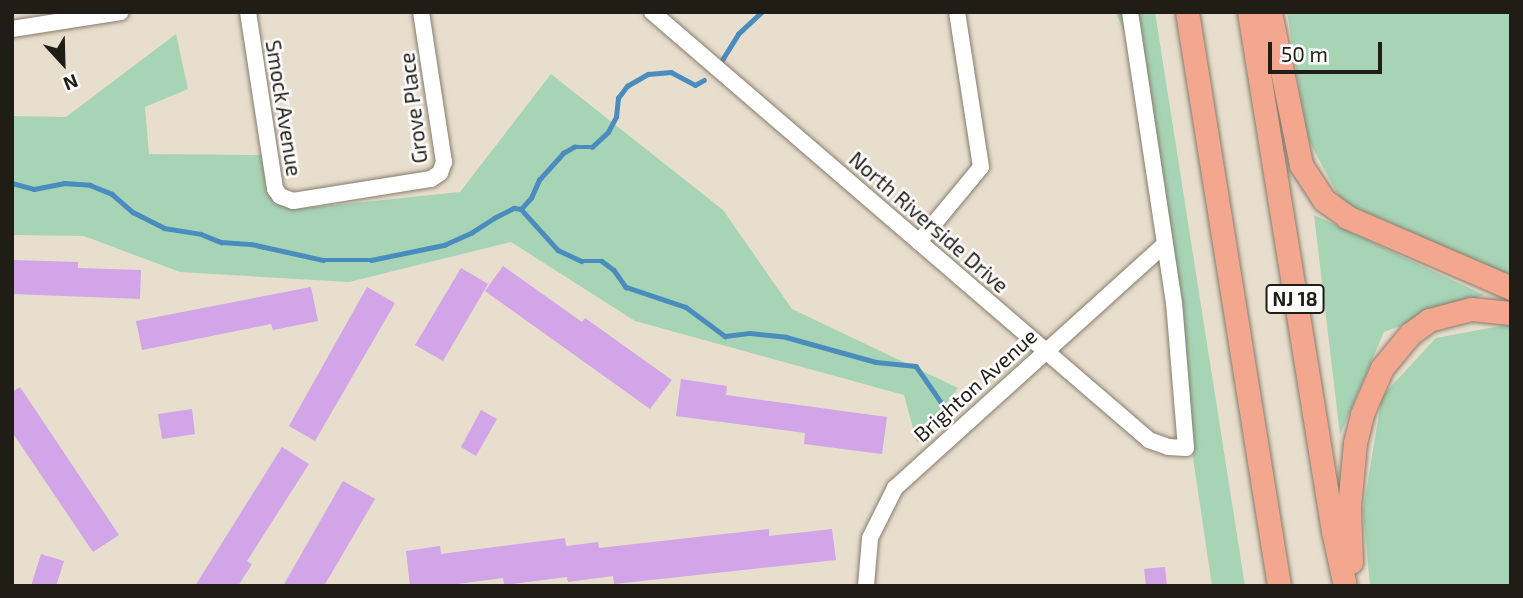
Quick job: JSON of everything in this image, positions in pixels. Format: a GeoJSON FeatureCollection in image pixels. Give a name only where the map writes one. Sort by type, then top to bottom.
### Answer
{"type":"FeatureCollection","features":[{"type":"Feature","properties":{"kind":"highway","name":"NJ 18"},"geometry":{"type":"LineString","coordinates":[[1187,12],[1279,586]]}},
{"type":"Feature","properties":{"kind":"highway","name":"NJ 18"},"geometry":{"type":"LineString","coordinates":[[1249,12],[1333,531],[1345,586]]}},
{"type":"Feature","properties":{"kind":"highway"},"geometry":{"type":"LineString","coordinates":[[1270,12],[1293,136],[1301,165],[1316,191],[1347,217],[1511,288]]}},
{"type":"Feature","properties":{"kind":"highway"},"geometry":{"type":"LineString","coordinates":[[1351,586],[1349,507],[1353,456],[1362,414],[1381,368],[1410,334],[1429,320],[1471,309],[1511,313]]}},
{"type":"Feature","properties":{"kind":"street"},"geometry":{"type":"LineString","coordinates":[[12,29],[121,12]]}},
{"type":"Feature","properties":{"kind":"street","name":"Smock Avenue"},"geometry":{"type":"LineString","coordinates":[[248,12],[275,189],[280,196],[293,201]]}},
{"type":"Feature","properties":{"kind":"street","name":"Grove Place"},"geometry":{"type":"LineString","coordinates":[[293,201],[431,179],[440,173],[444,162],[421,12]]}},
{"type":"Feature","properties":{"kind":"street","name":"North Riverside Drive"},"geometry":{"type":"LineString","coordinates":[[652,12],[1149,440],[1168,447],[1186,448],[1174,303],[1163,246]]}},
{"type":"Feature","properties":{"kind":"street"},"geometry":{"type":"LineString","coordinates":[[919,242],[981,167],[957,12]]}},
{"type":"Feature","properties":{"kind":"street"},"geometry":{"type":"LineString","coordinates":[[1130,12],[1163,246]]}},
{"type":"Feature","properties":{"kind":"street","name":"Brighton Avenue"},"geometry":{"type":"LineString","coordinates":[[866,586],[870,538],[895,488],[1163,246]]}},
{"type":"Feature","properties":{"kind":"green space"},"geometry":{"type":"Polygon","coordinates":[[[1115,12],[1155,12],[1245,586],[1212,586],[1132,46],[1115,12]]]}},
{"type":"Feature","properties":{"kind":"green space"},"geometry":{"type":"Polygon","coordinates":[[[1287,12],[1511,12],[1511,277],[1341,201],[1307,137],[1287,12]]]}},
{"type":"Feature","properties":{"kind":"green space"},"geometry":{"type":"Polygon","coordinates":[[[176,34],[188,89],[145,107],[149,154],[263,155],[296,209],[460,192],[551,74],[723,210],[792,309],[958,388],[917,443],[904,395],[635,321],[511,242],[349,282],[180,272],[84,236],[12,235],[12,116],[66,117],[176,34]]]}},
{"type":"Feature","properties":{"kind":"green space"},"geometry":{"type":"Polygon","coordinates":[[[1314,215],[1484,295],[1384,332],[1340,435],[1314,215]]]}},
{"type":"Feature","properties":{"kind":"green space"},"geometry":{"type":"Polygon","coordinates":[[[1511,324],[1511,586],[1370,586],[1363,510],[1382,396],[1436,338],[1511,324]]]}},
{"type":"Feature","properties":{"kind":"building"},"geometry":{"type":"Polygon","coordinates":[[[12,260],[78,262],[78,268],[141,270],[140,299],[12,294],[12,260]]]}},
{"type":"Feature","properties":{"kind":"building"},"geometry":{"type":"Polygon","coordinates":[[[503,266],[582,322],[585,318],[672,380],[650,409],[485,291],[503,266]]]}},
{"type":"Feature","properties":{"kind":"building"},"geometry":{"type":"Polygon","coordinates":[[[461,268],[488,284],[443,361],[415,345],[461,268]]]}},
{"type":"Feature","properties":{"kind":"building"},"geometry":{"type":"Polygon","coordinates":[[[311,287],[318,321],[273,330],[271,324],[142,350],[136,321],[311,287]]]}},
{"type":"Feature","properties":{"kind":"building"},"geometry":{"type":"Polygon","coordinates":[[[367,287],[395,303],[315,441],[289,426],[367,287]]]}},
{"type":"Feature","properties":{"kind":"building"},"geometry":{"type":"Polygon","coordinates":[[[681,379],[727,386],[726,395],[887,417],[882,454],[804,444],[805,433],[676,416],[681,379]]]}},
{"type":"Feature","properties":{"kind":"building"},"geometry":{"type":"Polygon","coordinates":[[[20,387],[119,535],[93,552],[12,432],[12,392],[20,387]]]}},
{"type":"Feature","properties":{"kind":"building"},"geometry":{"type":"Polygon","coordinates":[[[192,409],[195,434],[162,439],[158,414],[192,409]]]}},
{"type":"Feature","properties":{"kind":"building"},"geometry":{"type":"Polygon","coordinates":[[[481,410],[497,419],[476,456],[461,447],[481,410]]]}},
{"type":"Feature","properties":{"kind":"building"},"geometry":{"type":"Polygon","coordinates":[[[282,447],[309,464],[247,561],[252,564],[238,586],[195,586],[282,447]]]}},
{"type":"Feature","properties":{"kind":"building"},"geometry":{"type":"Polygon","coordinates":[[[343,481],[375,499],[324,586],[283,586],[343,481]]]}},
{"type":"Feature","properties":{"kind":"building"},"geometry":{"type":"Polygon","coordinates":[[[769,529],[769,536],[832,529],[836,560],[614,584],[613,576],[568,582],[567,577],[504,585],[503,578],[442,586],[410,586],[406,551],[440,546],[441,554],[565,538],[566,546],[598,542],[599,548],[769,529]]]}},
{"type":"Feature","properties":{"kind":"building"},"geometry":{"type":"Polygon","coordinates":[[[41,554],[64,561],[56,586],[31,586],[41,554]]]}},
{"type":"Feature","properties":{"kind":"building"},"geometry":{"type":"Polygon","coordinates":[[[1165,567],[1167,586],[1146,586],[1144,569],[1165,567]]]}},
{"type":"Feature","properties":{"kind":"waterway"},"geometry":{"type":"LineString","coordinates":[[722,60],[738,34],[762,12]]}},
{"type":"Feature","properties":{"kind":"waterway"},"geometry":{"type":"LineString","coordinates":[[12,183],[34,189],[64,183],[90,185],[112,194],[133,212],[164,228],[201,234],[221,242],[251,244],[323,260],[371,260],[444,245],[514,208],[521,209],[531,198],[539,180],[563,153],[574,147],[592,147],[608,132],[616,117],[618,98],[627,86],[648,74],[671,72],[695,85],[704,80]]}},
{"type":"Feature","properties":{"kind":"waterway"},"geometry":{"type":"LineString","coordinates":[[521,209],[558,250],[582,261],[602,261],[614,270],[626,287],[686,307],[725,336],[750,333],[786,337],[876,362],[916,366],[943,405]]}}]}
